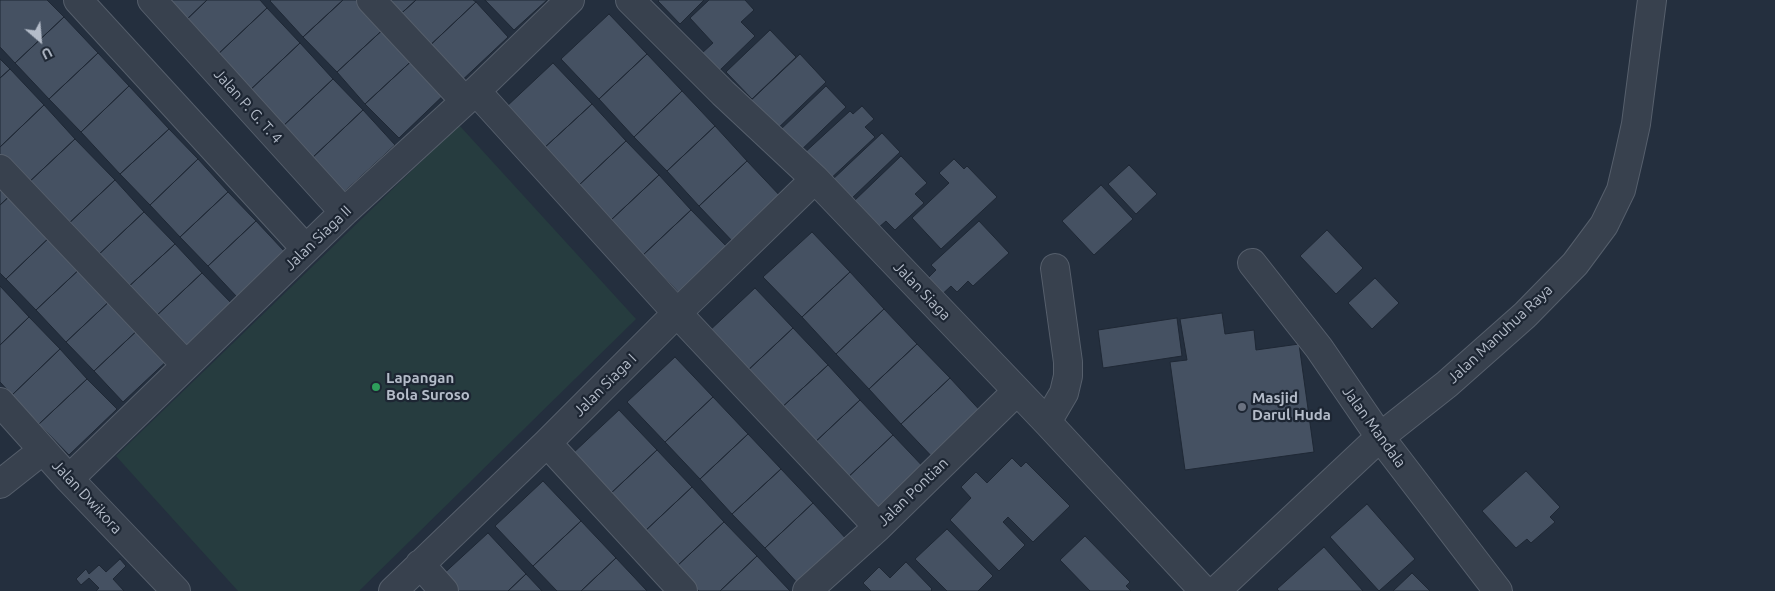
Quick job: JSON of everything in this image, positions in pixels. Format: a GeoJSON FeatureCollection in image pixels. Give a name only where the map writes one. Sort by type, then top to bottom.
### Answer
{"type":"FeatureCollection","features":[{"type":"Feature","properties":{"kind":"street"},"geometry":{"type":"LineString","coordinates":[[78,0],[306,249]]}},
{"type":"Feature","properties":{"kind":"street","name":"Jalan P. G. T. 4"},"geometry":{"type":"LineString","coordinates":[[152,0],[344,212]]}},
{"type":"Feature","properties":{"kind":"street"},"geometry":{"type":"LineString","coordinates":[[371,0],[470,96],[878,527]]}},
{"type":"Feature","properties":{"kind":"street","name":"Jalan Siaga II"},"geometry":{"type":"LineString","coordinates":[[69,479],[344,212],[470,96],[570,0]]}},
{"type":"Feature","properties":{"kind":"street","name":"Jalan Siaga"},"geometry":{"type":"LineString","coordinates":[[630,0],[815,179],[1047,422],[1204,591]]}},
{"type":"Feature","properties":{"kind":"street","name":"Jalan Manuhua Raya"},"geometry":{"type":"LineString","coordinates":[[1216,591],[1380,438],[1447,384],[1524,315],[1575,264],[1604,225],[1621,190],[1631,148],[1636,124],[1652,0]]}},
{"type":"Feature","properties":{"kind":"street"},"geometry":{"type":"LineString","coordinates":[[0,168],[186,365]]}},
{"type":"Feature","properties":{"kind":"street","name":"Jalan Siaga I"},"geometry":{"type":"LineString","coordinates":[[393,591],[547,443],[815,179]]}},
{"type":"Feature","properties":{"kind":"street","name":"Jalan Mandala"},"geometry":{"type":"LineString","coordinates":[[1252,263],[1319,348],[1380,438],[1498,591]]}},
{"type":"Feature","properties":{"kind":"street"},"geometry":{"type":"LineString","coordinates":[[1047,422],[1064,392],[1068,376],[1068,362],[1054,268]]}},
{"type":"Feature","properties":{"kind":"street","name":"Jalan Pontian"},"geometry":{"type":"LineString","coordinates":[[807,591],[878,527],[1017,391]]}},
{"type":"Feature","properties":{"kind":"street","name":"Jalan Dwikora"},"geometry":{"type":"LineString","coordinates":[[0,402],[69,479],[176,591]]}},
{"type":"Feature","properties":{"kind":"street"},"geometry":{"type":"LineString","coordinates":[[547,443],[683,591]]}},
{"type":"Feature","properties":{"kind":"street"},"geometry":{"type":"LineString","coordinates":[[0,484],[43,450]]}},
{"type":"Feature","properties":{"kind":"street"},"geometry":{"type":"LineString","coordinates":[[420,564],[444,591]]}},
{"type":"Feature","properties":{"kind":"green space","name":"Lapangan Bola Suroso"},"geometry":{"type":"Polygon","coordinates":[[[459,125],[636,319],[359,591],[238,591],[116,456],[459,125]]]}},
{"type":"Feature","properties":{"kind":"building"},"geometry":{"type":"Polygon","coordinates":[[[0,0],[47,0],[64,17],[15,63],[0,47],[0,0]]]}},
{"type":"Feature","properties":{"kind":"building"},"geometry":{"type":"Polygon","coordinates":[[[162,0],[207,0],[183,23],[162,0]]]}},
{"type":"Feature","properties":{"kind":"building"},"geometry":{"type":"Polygon","coordinates":[[[207,0],[260,0],[267,8],[215,57],[183,23],[207,0]]]}},
{"type":"Feature","properties":{"kind":"building"},"geometry":{"type":"Polygon","coordinates":[[[271,0],[343,0],[303,37],[271,0]]]}},
{"type":"Feature","properties":{"kind":"building"},"geometry":{"type":"Polygon","coordinates":[[[343,0],[366,0],[389,24],[337,72],[303,37],[343,0]]]}},
{"type":"Feature","properties":{"kind":"building"},"geometry":{"type":"Polygon","coordinates":[[[375,0],[416,0],[394,20],[375,0]]]}},
{"type":"Feature","properties":{"kind":"building"},"geometry":{"type":"Polygon","coordinates":[[[416,0],[473,0],[476,2],[424,51],[394,20],[416,0]]]}},
{"type":"Feature","properties":{"kind":"building"},"geometry":{"type":"Polygon","coordinates":[[[485,0],[547,0],[514,30],[485,0]]]}},
{"type":"Feature","properties":{"kind":"building"},"geometry":{"type":"Polygon","coordinates":[[[659,0],[704,0],[680,24],[659,0]]]}},
{"type":"Feature","properties":{"kind":"building"},"geometry":{"type":"Polygon","coordinates":[[[709,0],[745,0],[754,10],[741,22],[755,36],[718,72],[701,54],[713,43],[690,18],[709,0]]]}},
{"type":"Feature","properties":{"kind":"building"},"geometry":{"type":"Polygon","coordinates":[[[476,2],[508,37],[456,86],[424,51],[476,2]]]}},
{"type":"Feature","properties":{"kind":"building"},"geometry":{"type":"Polygon","coordinates":[[[267,8],[300,43],[248,92],[215,57],[267,8]]]}},
{"type":"Feature","properties":{"kind":"building"},"geometry":{"type":"Polygon","coordinates":[[[609,14],[647,54],[599,99],[561,59],[609,14]]]}},
{"type":"Feature","properties":{"kind":"building"},"geometry":{"type":"Polygon","coordinates":[[[64,17],[98,53],[49,99],[15,63],[64,17]]]}},
{"type":"Feature","properties":{"kind":"building"},"geometry":{"type":"Polygon","coordinates":[[[389,24],[418,55],[365,104],[337,72],[389,24]]]}},
{"type":"Feature","properties":{"kind":"building"},"geometry":{"type":"Polygon","coordinates":[[[770,30],[796,57],[752,99],[726,72],[770,30]]]}},
{"type":"Feature","properties":{"kind":"building"},"geometry":{"type":"Polygon","coordinates":[[[300,43],[333,79],[282,127],[248,92],[300,43]]]}},
{"type":"Feature","properties":{"kind":"building"},"geometry":{"type":"Polygon","coordinates":[[[98,53],[129,86],[81,132],[49,99],[98,53]]]}},
{"type":"Feature","properties":{"kind":"building"},"geometry":{"type":"Polygon","coordinates":[[[647,54],[682,91],[634,137],[599,99],[647,54]]]}},
{"type":"Feature","properties":{"kind":"building"},"geometry":{"type":"Polygon","coordinates":[[[800,54],[826,82],[773,133],[746,105],[800,54]]]}},
{"type":"Feature","properties":{"kind":"building"},"geometry":{"type":"Polygon","coordinates":[[[418,55],[450,89],[399,138],[365,104],[418,55]]]}},
{"type":"Feature","properties":{"kind":"building"},"geometry":{"type":"Polygon","coordinates":[[[0,59],[10,69],[0,78],[0,59]]]}},
{"type":"Feature","properties":{"kind":"building"},"geometry":{"type":"Polygon","coordinates":[[[553,63],[592,104],[543,149],[505,108],[553,63]]]}},
{"type":"Feature","properties":{"kind":"building"},"geometry":{"type":"Polygon","coordinates":[[[10,69],[44,105],[0,147],[0,78],[10,69]]]}},
{"type":"Feature","properties":{"kind":"building"},"geometry":{"type":"Polygon","coordinates":[[[333,79],[363,110],[311,159],[282,127],[333,79]]]}},
{"type":"Feature","properties":{"kind":"building"},"geometry":{"type":"Polygon","coordinates":[[[129,86],[169,129],[120,174],[81,132],[129,86]]]}},
{"type":"Feature","properties":{"kind":"building"},"geometry":{"type":"Polygon","coordinates":[[[826,86],[846,107],[797,154],[777,133],[826,86]]]}},
{"type":"Feature","properties":{"kind":"building"},"geometry":{"type":"Polygon","coordinates":[[[682,91],[715,126],[667,171],[634,137],[682,91]]]}},
{"type":"Feature","properties":{"kind":"building"},"geometry":{"type":"Polygon","coordinates":[[[592,104],[626,141],[578,186],[543,149],[592,104]]]}},
{"type":"Feature","properties":{"kind":"building"},"geometry":{"type":"Polygon","coordinates":[[[44,105],[75,139],[27,184],[0,156],[0,147],[44,105]]]}},
{"type":"Feature","properties":{"kind":"building"},"geometry":{"type":"Polygon","coordinates":[[[862,106],[874,119],[865,127],[875,137],[826,183],[801,156],[850,111],[853,114],[862,106]]]}},
{"type":"Feature","properties":{"kind":"building"},"geometry":{"type":"Polygon","coordinates":[[[363,110],[395,145],[343,193],[311,159],[363,110]]]}},
{"type":"Feature","properties":{"kind":"building"},"geometry":{"type":"Polygon","coordinates":[[[715,126],[747,161],[699,206],[667,171],[715,126]]]}},
{"type":"Feature","properties":{"kind":"building"},"geometry":{"type":"Polygon","coordinates":[[[169,129],[198,159],[150,205],[120,174],[169,129]]]}},
{"type":"Feature","properties":{"kind":"building"},"geometry":{"type":"Polygon","coordinates":[[[882,133],[900,152],[850,200],[831,181],[882,133]]]}},
{"type":"Feature","properties":{"kind":"building"},"geometry":{"type":"Polygon","coordinates":[[[75,139],[115,180],[66,226],[27,184],[75,139]]]}},
{"type":"Feature","properties":{"kind":"building"},"geometry":{"type":"Polygon","coordinates":[[[626,141],[659,175],[611,220],[578,186],[626,141]]]}},
{"type":"Feature","properties":{"kind":"building"},"geometry":{"type":"Polygon","coordinates":[[[901,156],[927,183],[915,194],[924,203],[895,230],[886,221],[878,228],[853,202],[901,156]]]}},
{"type":"Feature","properties":{"kind":"building"},"geometry":{"type":"Polygon","coordinates":[[[198,159],[228,192],[180,237],[150,205],[198,159]]]}},
{"type":"Feature","properties":{"kind":"building"},"geometry":{"type":"Polygon","coordinates":[[[954,159],[964,169],[967,166],[997,197],[941,249],[912,218],[949,183],[939,173],[954,159]]]}},
{"type":"Feature","properties":{"kind":"building"},"geometry":{"type":"Polygon","coordinates":[[[747,161],[783,199],[735,244],[699,206],[747,161]]]}},
{"type":"Feature","properties":{"kind":"building"},"geometry":{"type":"Polygon","coordinates":[[[1129,165],[1157,194],[1136,214],[1108,184],[1129,165]]]}},
{"type":"Feature","properties":{"kind":"building"},"geometry":{"type":"Polygon","coordinates":[[[659,175],[691,210],[643,255],[611,220],[659,175]]]}},
{"type":"Feature","properties":{"kind":"building"},"geometry":{"type":"Polygon","coordinates":[[[0,176],[15,191],[0,205],[0,176]]]}},
{"type":"Feature","properties":{"kind":"building"},"geometry":{"type":"Polygon","coordinates":[[[115,180],[144,212],[96,257],[66,226],[115,180]]]}},
{"type":"Feature","properties":{"kind":"building"},"geometry":{"type":"Polygon","coordinates":[[[1101,185],[1133,219],[1094,255],[1062,221],[1101,185]]]}},
{"type":"Feature","properties":{"kind":"building"},"geometry":{"type":"Polygon","coordinates":[[[15,191],[54,233],[6,279],[0,273],[0,205],[15,191]]]}},
{"type":"Feature","properties":{"kind":"building"},"geometry":{"type":"Polygon","coordinates":[[[228,192],[256,221],[208,266],[180,237],[228,192]]]}},
{"type":"Feature","properties":{"kind":"building"},"geometry":{"type":"Polygon","coordinates":[[[691,210],[728,248],[679,293],[643,255],[691,210]]]}},
{"type":"Feature","properties":{"kind":"building"},"geometry":{"type":"Polygon","coordinates":[[[144,212],[175,244],[126,289],[96,257],[144,212]]]}},
{"type":"Feature","properties":{"kind":"building"},"geometry":{"type":"Polygon","coordinates":[[[256,221],[285,252],[237,297],[208,266],[256,221]]]}},
{"type":"Feature","properties":{"kind":"building"},"geometry":{"type":"Polygon","coordinates":[[[979,221],[1009,253],[973,286],[968,281],[957,292],[951,286],[937,299],[923,283],[936,270],[931,265],[979,221]]]}},
{"type":"Feature","properties":{"kind":"building"},"geometry":{"type":"Polygon","coordinates":[[[1327,230],[1363,268],[1336,294],[1300,256],[1327,230]]]}},
{"type":"Feature","properties":{"kind":"building"},"geometry":{"type":"Polygon","coordinates":[[[812,232],[850,272],[802,317],[763,277],[812,232]]]}},
{"type":"Feature","properties":{"kind":"building"},"geometry":{"type":"Polygon","coordinates":[[[54,233],[84,265],[36,310],[6,279],[54,233]]]}},
{"type":"Feature","properties":{"kind":"building"},"geometry":{"type":"Polygon","coordinates":[[[175,244],[202,273],[154,318],[126,289],[175,244]]]}},
{"type":"Feature","properties":{"kind":"building"},"geometry":{"type":"Polygon","coordinates":[[[84,265],[114,297],[66,342],[36,310],[84,265]]]}},
{"type":"Feature","properties":{"kind":"building"},"geometry":{"type":"Polygon","coordinates":[[[850,272],[884,309],[836,354],[802,317],[850,272]]]}},
{"type":"Feature","properties":{"kind":"building"},"geometry":{"type":"Polygon","coordinates":[[[202,273],[232,304],[183,349],[154,318],[202,273]]]}},
{"type":"Feature","properties":{"kind":"building"},"geometry":{"type":"Polygon","coordinates":[[[1375,278],[1399,303],[1372,329],[1348,303],[1375,278]]]}},
{"type":"Feature","properties":{"kind":"building"},"geometry":{"type":"Polygon","coordinates":[[[0,286],[29,317],[0,345],[0,286]]]}},
{"type":"Feature","properties":{"kind":"building"},"geometry":{"type":"Polygon","coordinates":[[[755,288],[793,328],[745,373],[707,333],[755,288]]]}},
{"type":"Feature","properties":{"kind":"building"},"geometry":{"type":"Polygon","coordinates":[[[114,297],[142,326],[94,371],[66,342],[114,297]]]}},
{"type":"Feature","properties":{"kind":"building"},"geometry":{"type":"Polygon","coordinates":[[[884,309],[917,344],[869,389],[836,354],[884,309]]]}},
{"type":"Feature","properties":{"kind":"building","name":"Masjid Darul Huda"},"geometry":{"type":"Polygon","coordinates":[[[1222,313],[1225,334],[1254,330],[1256,350],[1299,344],[1314,452],[1185,470],[1170,362],[1187,360],[1180,319],[1222,313]]]}},
{"type":"Feature","properties":{"kind":"building"},"geometry":{"type":"Polygon","coordinates":[[[29,317],[60,349],[12,395],[0,382],[0,345],[29,317]]]}},
{"type":"Feature","properties":{"kind":"building"},"geometry":{"type":"Polygon","coordinates":[[[1177,318],[1182,356],[1103,368],[1098,330],[1177,318]]]}},
{"type":"Feature","properties":{"kind":"building"},"geometry":{"type":"Polygon","coordinates":[[[142,326],[171,357],[123,402],[94,371],[142,326]]]}},
{"type":"Feature","properties":{"kind":"building"},"geometry":{"type":"Polygon","coordinates":[[[793,328],[828,365],[779,410],[745,373],[793,328]]]}},
{"type":"Feature","properties":{"kind":"building"},"geometry":{"type":"Polygon","coordinates":[[[917,344],[950,378],[901,424],[869,389],[917,344]]]}},
{"type":"Feature","properties":{"kind":"building"},"geometry":{"type":"Polygon","coordinates":[[[60,349],[87,379],[39,424],[12,395],[60,349]]]}},
{"type":"Feature","properties":{"kind":"building"},"geometry":{"type":"Polygon","coordinates":[[[675,357],[713,397],[665,442],[627,402],[675,357]]]}},
{"type":"Feature","properties":{"kind":"building"},"geometry":{"type":"Polygon","coordinates":[[[828,365],[860,400],[812,445],[779,410],[828,365]]]}},
{"type":"Feature","properties":{"kind":"building"},"geometry":{"type":"Polygon","coordinates":[[[950,378],[986,417],[937,462],[901,424],[950,378]]]}},
{"type":"Feature","properties":{"kind":"building"},"geometry":{"type":"Polygon","coordinates":[[[87,379],[117,409],[69,455],[39,424],[87,379]]]}},
{"type":"Feature","properties":{"kind":"building"},"geometry":{"type":"Polygon","coordinates":[[[713,397],[748,434],[700,479],[665,442],[713,397]]]}},
{"type":"Feature","properties":{"kind":"building"},"geometry":{"type":"Polygon","coordinates":[[[860,400],[893,435],[845,480],[812,445],[860,400]]]}},
{"type":"Feature","properties":{"kind":"building"},"geometry":{"type":"Polygon","coordinates":[[[619,410],[657,450],[609,495],[571,455],[619,410]]]}},
{"type":"Feature","properties":{"kind":"building"},"geometry":{"type":"Polygon","coordinates":[[[748,434],[781,469],[732,514],[700,479],[748,434]]]}},
{"type":"Feature","properties":{"kind":"building"},"geometry":{"type":"Polygon","coordinates":[[[893,435],[929,473],[881,518],[845,480],[893,435]]]}},
{"type":"Feature","properties":{"kind":"building"},"geometry":{"type":"Polygon","coordinates":[[[657,450],[692,487],[644,532],[609,495],[657,450]]]}},
{"type":"Feature","properties":{"kind":"building"},"geometry":{"type":"Polygon","coordinates":[[[1012,458],[1021,467],[1026,462],[1070,506],[1033,542],[1008,517],[1003,522],[1025,545],[999,571],[950,520],[971,498],[961,487],[976,472],[987,483],[1012,458]]]}},
{"type":"Feature","properties":{"kind":"building"},"geometry":{"type":"Polygon","coordinates":[[[781,469],[813,503],[765,548],[732,514],[781,469]]]}},
{"type":"Feature","properties":{"kind":"building"},"geometry":{"type":"Polygon","coordinates":[[[1526,471],[1560,507],[1550,517],[1555,522],[1531,543],[1527,539],[1516,548],[1482,511],[1526,471]]]}},
{"type":"Feature","properties":{"kind":"building"},"geometry":{"type":"Polygon","coordinates":[[[543,481],[581,521],[533,566],[495,526],[543,481]]]}},
{"type":"Feature","properties":{"kind":"building"},"geometry":{"type":"Polygon","coordinates":[[[692,487],[724,522],[676,567],[644,532],[692,487]]]}},
{"type":"Feature","properties":{"kind":"building"},"geometry":{"type":"Polygon","coordinates":[[[813,503],[849,542],[801,587],[765,548],[813,503]]]}},
{"type":"Feature","properties":{"kind":"building"},"geometry":{"type":"Polygon","coordinates":[[[1367,504],[1415,559],[1379,591],[1330,537],[1367,504]]]}},
{"type":"Feature","properties":{"kind":"building"},"geometry":{"type":"Polygon","coordinates":[[[581,521],[616,558],[581,591],[557,591],[533,566],[581,521]]]}},
{"type":"Feature","properties":{"kind":"building"},"geometry":{"type":"Polygon","coordinates":[[[724,522],[757,556],[720,591],[699,591],[676,567],[724,522]]]}},
{"type":"Feature","properties":{"kind":"building"},"geometry":{"type":"Polygon","coordinates":[[[947,529],[993,576],[978,591],[947,591],[915,559],[947,529]]]}},
{"type":"Feature","properties":{"kind":"building"},"geometry":{"type":"Polygon","coordinates":[[[488,533],[526,574],[508,591],[451,591],[439,578],[488,533]]]}},
{"type":"Feature","properties":{"kind":"building"},"geometry":{"type":"Polygon","coordinates":[[[1085,536],[1130,582],[1126,586],[1131,591],[1090,591],[1060,560],[1085,536]]]}},
{"type":"Feature","properties":{"kind":"building"},"geometry":{"type":"Polygon","coordinates":[[[1324,547],[1363,591],[1279,591],[1277,589],[1324,547]]]}},
{"type":"Feature","properties":{"kind":"building"},"geometry":{"type":"Polygon","coordinates":[[[757,556],[790,591],[720,591],[757,556]]]}},
{"type":"Feature","properties":{"kind":"building"},"geometry":{"type":"Polygon","coordinates":[[[616,558],[647,591],[581,591],[616,558]]]}},
{"type":"Feature","properties":{"kind":"building"},"geometry":{"type":"Polygon","coordinates":[[[120,559],[126,566],[113,579],[124,591],[96,591],[99,588],[89,578],[81,585],[76,579],[86,569],[89,574],[99,565],[106,572],[120,559]]]}},
{"type":"Feature","properties":{"kind":"building"},"geometry":{"type":"Polygon","coordinates":[[[906,562],[932,591],[871,591],[863,583],[879,567],[890,578],[906,562]]]}},
{"type":"Feature","properties":{"kind":"building"},"geometry":{"type":"Polygon","coordinates":[[[1412,573],[1430,591],[1393,591],[1412,573]]]}},
{"type":"Feature","properties":{"kind":"building"},"geometry":{"type":"Polygon","coordinates":[[[526,574],[542,591],[508,591],[526,574]]]}},
{"type":"Feature","properties":{"kind":"place","name":"Lapangan Bola Suroso"},"geometry":{"type":"Point","coordinates":[376,387]}},
{"type":"Feature","properties":{"kind":"place","name":"Masjid Darul Huda"},"geometry":{"type":"Point","coordinates":[1242,407]}}]}
